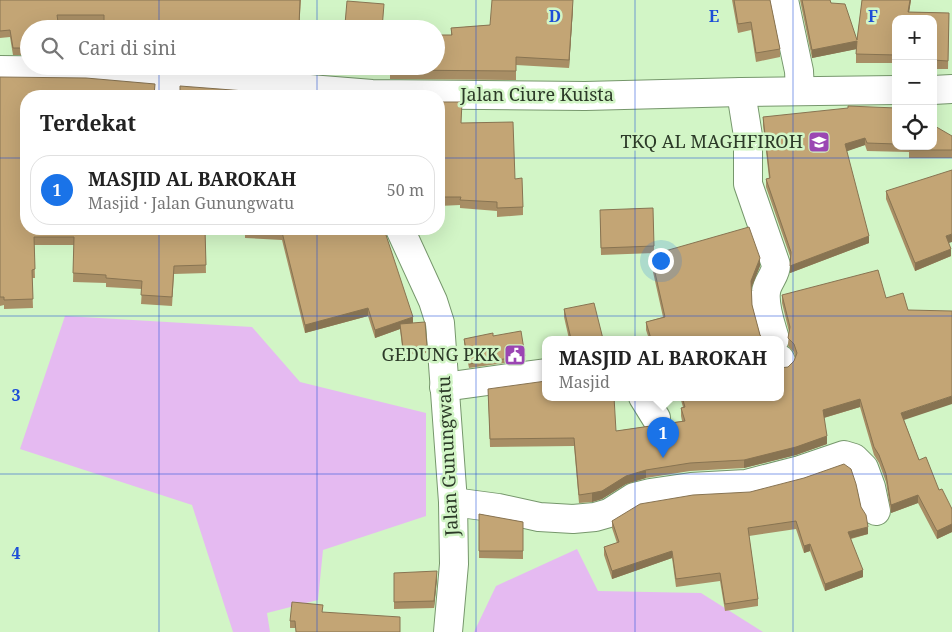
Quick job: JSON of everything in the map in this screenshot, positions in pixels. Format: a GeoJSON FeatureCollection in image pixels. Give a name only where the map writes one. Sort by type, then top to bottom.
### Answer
{"type":"FeatureCollection","features":[{"type":"Feature","properties":{"kind":"street"},"geometry":{"type":"LineString","coordinates":[[784,0],[799,71],[800,91]]}},
{"type":"Feature","properties":{"kind":"street","name":"Jalan Ciure Kuista"},"geometry":{"type":"LineString","coordinates":[[0,70],[20,70]]}},
{"type":"Feature","properties":{"kind":"street","name":"Jalan Ciure Kuista"},"geometry":{"type":"LineString","coordinates":[[134,75],[313,90]]}},
{"type":"Feature","properties":{"kind":"street"},"geometry":{"type":"LineString","coordinates":[[937,90],[952,89]]}},
{"type":"Feature","properties":{"kind":"street","name":"Jalan Ciure Kuista"},"geometry":{"type":"LineString","coordinates":[[445,95],[585,96],[892,90]]}},
{"type":"Feature","properties":{"kind":"street"},"geometry":{"type":"LineString","coordinates":[[741,92],[747,127],[748,184],[750,194],[776,266],[776,270],[766,290],[766,300],[774,336]]}},
{"type":"Feature","properties":{"kind":"street","name":"Jalan Gunungwatu"},"geometry":{"type":"LineString","coordinates":[[403,235],[433,301],[440,324],[453,502],[454,564],[448,632]]}},
{"type":"Feature","properties":{"kind":"street"},"geometry":{"type":"LineString","coordinates":[[444,387],[542,374]]}},
{"type":"Feature","properties":{"kind":"street"},"geometry":{"type":"LineString","coordinates":[[453,502],[498,508],[539,517],[573,520],[609,513],[634,497],[650,493],[691,487],[746,484],[800,470],[844,455],[854,458],[864,468],[871,487],[876,511]]}},
{"type":"Feature","properties":{"kind":"shaded area"},"geometry":{"type":"Polygon","coordinates":[[[65,316],[252,327],[300,382],[426,413],[426,516],[323,550],[318,600],[267,613],[270,632],[233,632],[192,505],[20,449],[65,316]]]}},
{"type":"Feature","properties":{"kind":"shaded area"},"geometry":{"type":"Polygon","coordinates":[[[577,549],[598,591],[701,593],[763,632],[474,632],[496,586],[577,549]]]}},
{"type":"Feature","properties":{"kind":"building"},"geometry":{"type":"Polygon","coordinates":[[[0,0],[300,0],[299,20],[104,20],[104,15],[57,15],[58,20],[20,20],[20,48],[13,48],[10,30],[0,31],[0,0]]]}},
{"type":"Feature","properties":{"kind":"building"},"geometry":{"type":"Polygon","coordinates":[[[492,0],[573,0],[569,60],[516,57],[516,71],[445,70],[445,35],[452,35],[451,28],[490,25],[492,0]]]}},
{"type":"Feature","properties":{"kind":"building"},"geometry":{"type":"Polygon","coordinates":[[[734,0],[770,0],[780,49],[756,53],[751,22],[738,24],[734,0]]]}},
{"type":"Feature","properties":{"kind":"building"},"geometry":{"type":"Polygon","coordinates":[[[802,0],[830,0],[831,3],[845,4],[857,40],[862,0],[910,0],[908,12],[949,13],[948,61],[937,60],[937,15],[892,15],[892,55],[856,54],[857,41],[812,50],[802,0]]]}},
{"type":"Feature","properties":{"kind":"building"},"geometry":{"type":"Polygon","coordinates":[[[347,1],[384,4],[383,20],[345,20],[347,1]]]}},
{"type":"Feature","properties":{"kind":"building"},"geometry":{"type":"Polygon","coordinates":[[[0,77],[86,78],[155,84],[154,90],[20,90],[20,235],[205,235],[206,265],[174,266],[172,297],[141,295],[142,281],[106,278],[106,275],[73,273],[74,237],[34,237],[35,269],[32,270],[33,299],[4,300],[4,297],[0,297],[0,77]]]}},
{"type":"Feature","properties":{"kind":"building"},"geometry":{"type":"Polygon","coordinates":[[[180,86],[232,90],[180,90],[180,86]]]}},
{"type":"Feature","properties":{"kind":"building"},"geometry":{"type":"Polygon","coordinates":[[[445,102],[462,102],[461,123],[513,122],[515,179],[522,178],[523,207],[497,208],[497,202],[460,200],[461,197],[445,197],[445,102]]]}},
{"type":"Feature","properties":{"kind":"building"},"geometry":{"type":"Polygon","coordinates":[[[848,106],[892,108],[892,144],[867,143],[865,138],[845,144],[869,236],[790,266],[791,252],[766,179],[770,178],[763,117],[848,108],[848,106]]]}},
{"type":"Feature","properties":{"kind":"building"},"geometry":{"type":"Polygon","coordinates":[[[937,127],[952,136],[952,150],[937,150],[937,127]]]}},
{"type":"Feature","properties":{"kind":"building"},"geometry":{"type":"Polygon","coordinates":[[[952,170],[952,234],[946,236],[951,249],[915,263],[886,191],[952,170]]]}},
{"type":"Feature","properties":{"kind":"building"},"geometry":{"type":"Polygon","coordinates":[[[653,208],[654,246],[601,248],[600,210],[653,208]]]}},
{"type":"Feature","properties":{"kind":"building"},"geometry":{"type":"Polygon","coordinates":[[[749,227],[760,258],[751,281],[752,305],[761,336],[650,336],[646,322],[665,317],[651,255],[749,227]]]}},
{"type":"Feature","properties":{"kind":"building"},"geometry":{"type":"Polygon","coordinates":[[[283,235],[386,235],[413,317],[375,330],[368,308],[305,325],[283,235]]]}},
{"type":"Feature","properties":{"kind":"building"},"geometry":{"type":"Polygon","coordinates":[[[878,270],[886,298],[903,293],[908,310],[952,311],[952,396],[901,413],[919,460],[926,457],[939,490],[942,489],[952,509],[952,524],[937,531],[918,495],[891,505],[886,474],[874,447],[860,399],[823,410],[827,436],[796,447],[744,460],[690,463],[646,470],[626,476],[602,491],[579,495],[574,438],[490,439],[488,389],[542,382],[542,401],[614,401],[616,431],[685,421],[681,408],[685,407],[683,401],[784,401],[784,368],[788,367],[794,361],[797,353],[794,344],[788,338],[790,327],[782,295],[878,270]]]}},
{"type":"Feature","properties":{"kind":"building"},"geometry":{"type":"Polygon","coordinates":[[[594,303],[602,336],[570,336],[564,309],[594,303]]]}},
{"type":"Feature","properties":{"kind":"building"},"geometry":{"type":"Polygon","coordinates":[[[425,322],[427,346],[403,348],[400,324],[425,322]]]}},
{"type":"Feature","properties":{"kind":"building"},"geometry":{"type":"Polygon","coordinates":[[[521,331],[525,356],[469,364],[464,339],[493,333],[493,336],[521,331]]]}},
{"type":"Feature","properties":{"kind":"building"},"geometry":{"type":"Polygon","coordinates":[[[844,464],[851,469],[861,507],[866,515],[868,527],[848,532],[863,570],[825,584],[810,544],[804,546],[796,521],[748,528],[758,599],[725,604],[720,573],[676,579],[672,551],[612,571],[604,547],[619,542],[612,521],[640,504],[693,495],[750,492],[804,478],[844,464]]]}},
{"type":"Feature","properties":{"kind":"building"},"geometry":{"type":"Polygon","coordinates":[[[479,514],[523,522],[523,551],[479,551],[479,514]]]}},
{"type":"Feature","properties":{"kind":"building"},"geometry":{"type":"Polygon","coordinates":[[[437,571],[434,601],[394,602],[394,573],[437,571]]]}},
{"type":"Feature","properties":{"kind":"building"},"geometry":{"type":"Polygon","coordinates":[[[292,602],[323,605],[322,612],[400,617],[400,632],[296,632],[295,621],[290,621],[292,602]]]}},
{"type":"Feature","properties":{"kind":"place","name":"TKQ AL MAGHFIROH"},"geometry":{"type":"Point","coordinates":[819,142]}},
{"type":"Feature","properties":{"kind":"place","name":"GEDUNG PKK"},"geometry":{"type":"Point","coordinates":[515,355]}},
{"type":"Feature","properties":{"kind":"place","name":"MASJID AL BAROKAH"},"geometry":{"type":"Point","coordinates":[663,458]}}]}
